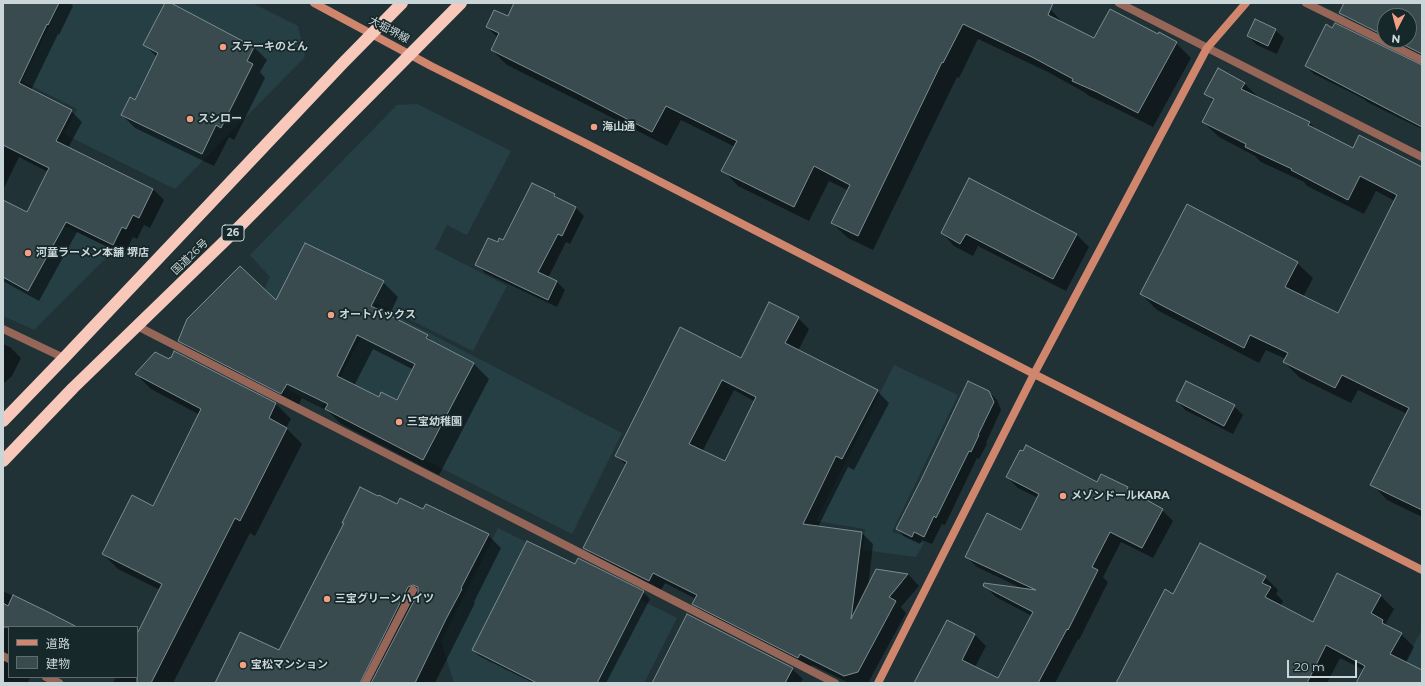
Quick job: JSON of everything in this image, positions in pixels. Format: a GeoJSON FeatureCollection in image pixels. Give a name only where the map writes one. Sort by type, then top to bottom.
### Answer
{"type":"FeatureCollection","features":[{"type":"Feature","properties":{"kind":"highway","name":"国道26号"},"geometry":{"type":"LineString","coordinates":[[3,421],[402,3]]}},
{"type":"Feature","properties":{"kind":"highway","name":"国道26号"},"geometry":{"type":"LineString","coordinates":[[3,461],[73,388],[234,232],[461,3]]}},
{"type":"Feature","properties":{"kind":"street","name":"大堀堺線"},"geometry":{"type":"LineString","coordinates":[[314,3],[1034,374],[1422,570]]}},
{"type":"Feature","properties":{"kind":"street"},"geometry":{"type":"LineString","coordinates":[[1119,3],[1422,157]]}},
{"type":"Feature","properties":{"kind":"street"},"geometry":{"type":"LineString","coordinates":[[878,683],[1034,374],[1207,48],[1246,3]]}},
{"type":"Feature","properties":{"kind":"street"},"geometry":{"type":"LineString","coordinates":[[1306,3],[1422,60]]}},
{"type":"Feature","properties":{"kind":"street"},"geometry":{"type":"LineString","coordinates":[[137,326],[835,683]]}},
{"type":"Feature","properties":{"kind":"street"},"geometry":{"type":"LineString","coordinates":[[3,329],[64,358]]}},
{"type":"Feature","properties":{"kind":"street"},"geometry":{"type":"LineString","coordinates":[[368,682],[413,590]]}},
{"type":"Feature","properties":{"kind":"street"},"geometry":{"type":"LineString","coordinates":[[48,678],[59,683]]}},
{"type":"Feature","properties":{"kind":"shaded area"},"geometry":{"type":"Polygon","coordinates":[[[61,3],[252,3],[298,26],[305,57],[175,189],[64,134],[77,109],[22,81],[61,3]]]}},
{"type":"Feature","properties":{"kind":"shaded area"},"geometry":{"type":"Polygon","coordinates":[[[417,104],[511,151],[467,235],[447,225],[435,249],[507,286],[473,351],[376,303],[322,407],[230,361],[270,277],[250,255],[397,105],[417,104]]]}},
{"type":"Feature","properties":{"kind":"shaded area"},"geometry":{"type":"Polygon","coordinates":[[[29,209],[114,250],[34,330],[3,316],[3,258],[29,209]]]}},
{"type":"Feature","properties":{"kind":"shaded area"},"geometry":{"type":"Polygon","coordinates":[[[377,306],[622,433],[572,534],[324,409],[377,306]]]}},
{"type":"Feature","properties":{"kind":"shaded area"},"geometry":{"type":"Polygon","coordinates":[[[894,365],[958,395],[892,532],[924,543],[916,557],[863,550],[865,529],[816,521],[894,365]]]}},
{"type":"Feature","properties":{"kind":"shaded area"},"geometry":{"type":"Polygon","coordinates":[[[498,528],[677,618],[644,683],[454,683],[441,641],[498,528]]]}},
{"type":"Feature","properties":{"kind":"shaded area"},"geometry":{"type":"Polygon","coordinates":[[[1422,629],[1422,683],[1394,683],[1422,629]]]}},
{"type":"Feature","properties":{"kind":"building"},"geometry":{"type":"Polygon","coordinates":[[[3,3],[59,3],[48,25],[47,24],[19,83],[72,110],[56,141],[153,189],[139,218],[133,215],[126,229],[122,227],[113,245],[66,222],[28,291],[3,277],[3,200],[27,212],[49,168],[3,145],[3,3]]]}},
{"type":"Feature","properties":{"kind":"building"},"geometry":{"type":"Polygon","coordinates":[[[165,3],[171,3],[254,47],[247,61],[253,64],[221,128],[216,125],[202,154],[121,115],[130,97],[135,100],[158,53],[143,45],[165,3]]]}},
{"type":"Feature","properties":{"kind":"building"},"geometry":{"type":"Polygon","coordinates":[[[514,3],[1053,3],[1048,15],[1094,38],[1110,9],[1158,34],[1159,32],[1177,42],[1138,113],[1072,81],[1073,79],[1032,57],[963,24],[943,63],[942,62],[858,236],[831,223],[850,185],[814,166],[794,207],[721,171],[737,141],[666,106],[652,132],[491,50],[499,33],[486,27],[494,10],[508,16],[514,3]]]}},
{"type":"Feature","properties":{"kind":"building"},"geometry":{"type":"Polygon","coordinates":[[[1344,3],[1422,3],[1422,54],[1410,48],[1417,48],[1417,8],[1377,8],[1377,32],[1339,13],[1344,3]]]}},
{"type":"Feature","properties":{"kind":"building"},"geometry":{"type":"Polygon","coordinates":[[[1255,19],[1276,29],[1268,46],[1247,36],[1255,19]]]}},
{"type":"Feature","properties":{"kind":"building"},"geometry":{"type":"Polygon","coordinates":[[[1335,23],[1377,43],[1377,48],[1387,48],[1422,65],[1422,127],[1305,66],[1326,24],[1332,28],[1335,23]]]}},
{"type":"Feature","properties":{"kind":"building"},"geometry":{"type":"Polygon","coordinates":[[[1218,68],[1245,83],[1241,89],[1310,122],[1308,125],[1353,148],[1359,135],[1422,167],[1422,510],[1370,485],[1409,408],[1342,375],[1335,388],[1283,362],[1288,353],[1250,335],[1244,348],[1140,294],[1187,204],[1298,262],[1285,287],[1338,313],[1397,195],[1360,176],[1348,200],[1291,170],[1292,169],[1245,147],[1246,144],[1202,122],[1214,99],[1204,94],[1218,68]]]}},
{"type":"Feature","properties":{"kind":"building"},"geometry":{"type":"Polygon","coordinates":[[[969,178],[1077,234],[1053,279],[966,234],[960,244],[941,233],[969,178]]]}},
{"type":"Feature","properties":{"kind":"building"},"geometry":{"type":"Polygon","coordinates":[[[532,183],[555,194],[554,196],[576,207],[562,236],[558,234],[538,272],[557,281],[548,300],[475,265],[488,238],[498,242],[499,238],[503,240],[532,183]]]}},
{"type":"Feature","properties":{"kind":"building"},"geometry":{"type":"Polygon","coordinates":[[[305,243],[384,281],[371,306],[428,335],[426,338],[474,363],[423,460],[325,409],[328,404],[287,384],[281,394],[178,341],[187,319],[240,266],[276,300],[305,243]],[[357,335],[337,376],[379,397],[381,392],[397,400],[415,364],[357,335]]]}},
{"type":"Feature","properties":{"kind":"building"},"geometry":{"type":"Polygon","coordinates":[[[769,302],[799,317],[785,343],[878,390],[842,459],[836,456],[803,524],[862,532],[851,619],[876,569],[908,574],[889,597],[896,601],[858,672],[844,676],[800,654],[798,658],[692,604],[697,595],[653,573],[649,581],[583,548],[627,462],[615,456],[680,327],[741,358],[769,302]],[[722,380],[689,444],[725,461],[756,397],[722,380]]]}},
{"type":"Feature","properties":{"kind":"building"},"geometry":{"type":"Polygon","coordinates":[[[174,351],[276,403],[269,418],[287,428],[240,521],[235,518],[151,683],[137,683],[138,632],[162,584],[102,554],[132,495],[153,506],[201,409],[135,374],[155,352],[169,359],[170,357],[171,358],[174,351]]]}},
{"type":"Feature","properties":{"kind":"building"},"geometry":{"type":"Polygon","coordinates":[[[968,381],[989,391],[994,402],[971,452],[969,451],[936,518],[934,516],[924,537],[914,532],[912,537],[896,529],[968,381]]]}},
{"type":"Feature","properties":{"kind":"building"},"geometry":{"type":"Polygon","coordinates":[[[1186,381],[1235,405],[1224,426],[1176,401],[1186,381]]]}},
{"type":"Feature","properties":{"kind":"building"},"geometry":{"type":"Polygon","coordinates":[[[1026,445],[1097,482],[1101,474],[1128,487],[1127,489],[1163,509],[1142,548],[1110,532],[1092,567],[1098,570],[1068,630],[1067,629],[1038,683],[914,683],[947,620],[975,634],[962,660],[998,678],[1033,612],[983,586],[984,583],[1036,590],[965,557],[987,513],[1021,530],[1039,494],[1006,477],[1020,450],[1023,451],[1026,445]]]}},
{"type":"Feature","properties":{"kind":"building"},"geometry":{"type":"Polygon","coordinates":[[[360,487],[397,504],[400,498],[423,509],[426,504],[489,534],[415,683],[371,683],[418,593],[418,587],[413,585],[408,587],[360,683],[215,683],[240,632],[279,650],[344,523],[342,523],[360,487]]]}},
{"type":"Feature","properties":{"kind":"building"},"geometry":{"type":"Polygon","coordinates":[[[527,541],[575,564],[578,558],[644,591],[597,683],[537,683],[472,650],[527,541]]]}},
{"type":"Feature","properties":{"kind":"building"},"geometry":{"type":"Polygon","coordinates":[[[1200,543],[1266,576],[1262,583],[1271,587],[1265,597],[1313,622],[1337,573],[1381,595],[1371,613],[1383,620],[1382,623],[1402,633],[1390,654],[1422,670],[1422,683],[1356,683],[1365,666],[1326,645],[1307,683],[1116,683],[1165,589],[1173,594],[1200,543]]]}},
{"type":"Feature","properties":{"kind":"building"},"geometry":{"type":"Polygon","coordinates":[[[13,595],[75,626],[3,627],[3,603],[8,606],[13,595]]]}},
{"type":"Feature","properties":{"kind":"building"},"geometry":{"type":"Polygon","coordinates":[[[687,614],[793,668],[785,683],[652,683],[687,614]]]}},
{"type":"Feature","properties":{"kind":"place","name":"ステーキのどん"},"geometry":{"type":"Point","coordinates":[223,47]}},
{"type":"Feature","properties":{"kind":"place","name":"スシロー"},"geometry":{"type":"Point","coordinates":[190,119]}},
{"type":"Feature","properties":{"kind":"place","name":"海山通"},"geometry":{"type":"Point","coordinates":[594,127]}},
{"type":"Feature","properties":{"kind":"place","name":"河童ラーメン本舗 堺店"},"geometry":{"type":"Point","coordinates":[28,253]}},
{"type":"Feature","properties":{"kind":"place","name":"オートバックス"},"geometry":{"type":"Point","coordinates":[331,315]}},
{"type":"Feature","properties":{"kind":"place","name":"三宝幼稚園"},"geometry":{"type":"Point","coordinates":[399,422]}},
{"type":"Feature","properties":{"kind":"place","name":"メゾンドールKARA"},"geometry":{"type":"Point","coordinates":[1063,496]}},
{"type":"Feature","properties":{"kind":"place","name":"三宝グリーンハイツ"},"geometry":{"type":"Point","coordinates":[327,599]}},
{"type":"Feature","properties":{"kind":"place","name":"宝松マンション"},"geometry":{"type":"Point","coordinates":[243,665]}}]}
